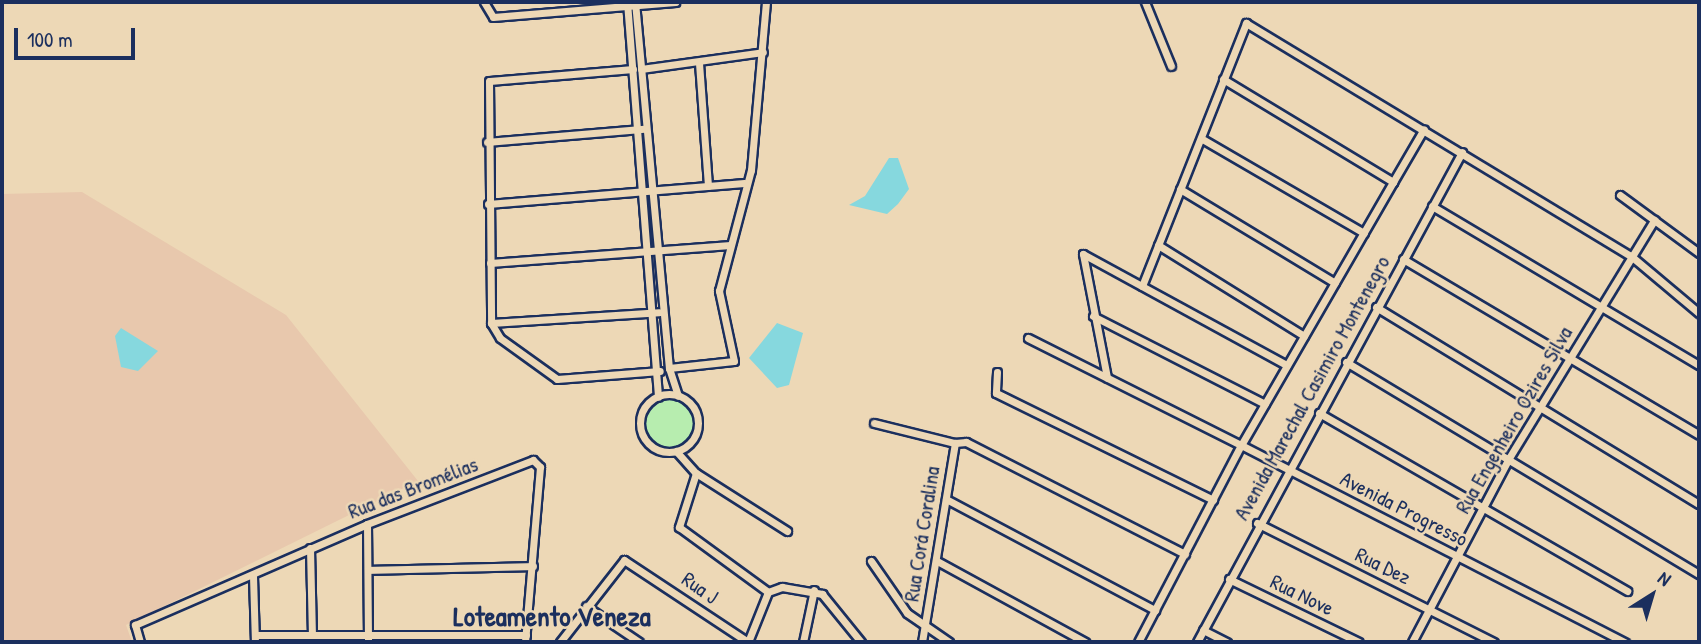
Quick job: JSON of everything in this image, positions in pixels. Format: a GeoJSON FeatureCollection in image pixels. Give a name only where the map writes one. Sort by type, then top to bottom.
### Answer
{"type":"FeatureCollection","features":[{"type":"Feature","properties":{"kind":"street"},"geometry":{"type":"LineString","coordinates":[[484,2],[493,17],[675,2]]}},
{"type":"Feature","properties":{"kind":"street"},"geometry":{"type":"LineString","coordinates":[[669,368],[734,361],[719,302],[744,183],[751,170],[766,2]]}},
{"type":"Feature","properties":{"kind":"street"},"geometry":{"type":"LineString","coordinates":[[1145,2],[1171,66]]}},
{"type":"Feature","properties":{"kind":"street"},"geometry":{"type":"LineString","coordinates":[[631,4],[659,312],[658,397]]}},
{"type":"Feature","properties":{"kind":"street"},"geometry":{"type":"LineString","coordinates":[[1142,286],[1180,190],[1205,140],[1223,79],[1246,23],[1631,256],[1699,313]]}},
{"type":"Feature","properties":{"kind":"street"},"geometry":{"type":"LineString","coordinates":[[660,370],[557,379],[500,338],[491,324],[487,142],[489,81],[699,63],[763,52]]}},
{"type":"Feature","properties":{"kind":"street"},"geometry":{"type":"LineString","coordinates":[[699,63],[708,186]]}},
{"type":"Feature","properties":{"kind":"street"},"geometry":{"type":"LineString","coordinates":[[1223,79],[1393,182]]}},
{"type":"Feature","properties":{"kind":"street"},"geometry":{"type":"LineString","coordinates":[[487,142],[643,129]]}},
{"type":"Feature","properties":{"kind":"street"},"geometry":{"type":"LineString","coordinates":[[1139,642],[1241,445],[1424,129]]}},
{"type":"Feature","properties":{"kind":"street"},"geometry":{"type":"LineString","coordinates":[[1205,140],[1364,233]]}},
{"type":"Feature","properties":{"kind":"street","name":"Avenida Marechal Casimiro Montenegro"},"geometry":{"type":"LineString","coordinates":[[1196,642],[1257,523],[1462,152]]}},
{"type":"Feature","properties":{"kind":"street"},"geometry":{"type":"LineString","coordinates":[[488,204],[744,183]]}},
{"type":"Feature","properties":{"kind":"street"},"geometry":{"type":"LineString","coordinates":[[1180,190],[1335,283]]}},
{"type":"Feature","properties":{"kind":"street"},"geometry":{"type":"LineString","coordinates":[[1620,195],[1699,253]]}},
{"type":"Feature","properties":{"kind":"street"},"geometry":{"type":"LineString","coordinates":[[1432,206],[1699,365]]}},
{"type":"Feature","properties":{"kind":"street","name":"Rua Engenheiro Ozires Silva"},"geometry":{"type":"LineString","coordinates":[[1412,642],[1509,458],[1654,219]]}},
{"type":"Feature","properties":{"kind":"street"},"geometry":{"type":"LineString","coordinates":[[490,263],[730,245]]}},
{"type":"Feature","properties":{"kind":"street"},"geometry":{"type":"LineString","coordinates":[[1158,245],[1304,336]]}},
{"type":"Feature","properties":{"kind":"street"},"geometry":{"type":"LineString","coordinates":[[1107,378],[1083,254],[1287,365]]}},
{"type":"Feature","properties":{"kind":"street"},"geometry":{"type":"LineString","coordinates":[[1403,259],[1699,435]]}},
{"type":"Feature","properties":{"kind":"street"},"geometry":{"type":"LineString","coordinates":[[1376,307],[1699,504]]}},
{"type":"Feature","properties":{"kind":"street"},"geometry":{"type":"LineString","coordinates":[[659,312],[669,368],[678,396]]}},
{"type":"Feature","properties":{"kind":"street"},"geometry":{"type":"LineString","coordinates":[[491,324],[659,312]]}},
{"type":"Feature","properties":{"kind":"street"},"geometry":{"type":"LineString","coordinates":[[1093,316],[1265,404]]}},
{"type":"Feature","properties":{"kind":"street","name":"Avenida Progresso"},"geometry":{"type":"LineString","coordinates":[[1028,338],[1625,642]]}},
{"type":"Feature","properties":{"kind":"street"},"geometry":{"type":"LineString","coordinates":[[1346,362],[1699,574]]}},
{"type":"Feature","properties":{"kind":"street"},"geometry":{"type":"LineString","coordinates":[[997,372],[996,393],[1213,500]]}},
{"type":"Feature","properties":{"kind":"street"},"geometry":{"type":"LineString","coordinates":[[678,396],[694,407],[698,427],[690,444],[676,451],[652,447],[641,430],[643,411],[658,397],[678,396]]}},
{"type":"Feature","properties":{"kind":"street"},"geometry":{"type":"LineString","coordinates":[[1319,413],[1627,592]]}},
{"type":"Feature","properties":{"kind":"street"},"geometry":{"type":"LineString","coordinates":[[874,424],[955,443]]}},
{"type":"Feature","properties":{"kind":"street","name":"Rua Corá Coralina"},"geometry":{"type":"LineString","coordinates":[[922,642],[955,443],[966,442],[1185,554]]}},
{"type":"Feature","properties":{"kind":"street"},"geometry":{"type":"LineString","coordinates":[[676,451],[696,472],[787,531]]}},
{"type":"Feature","properties":{"kind":"street","name":"Rua das Bromélias"},"geometry":{"type":"LineString","coordinates":[[140,642],[135,625],[368,524],[537,461],[533,566],[526,639]]}},
{"type":"Feature","properties":{"kind":"street"},"geometry":{"type":"LineString","coordinates":[[696,472],[679,527],[768,592]]}},
{"type":"Feature","properties":{"kind":"street"},"geometry":{"type":"LineString","coordinates":[[946,499],[1155,610]]}},
{"type":"Feature","properties":{"kind":"street","name":"Rua Dez"},"geometry":{"type":"LineString","coordinates":[[1257,523],[1494,642]]}},
{"type":"Feature","properties":{"kind":"street"},"geometry":{"type":"LineString","coordinates":[[368,524],[368,639]]}},
{"type":"Feature","properties":{"kind":"street"},"geometry":{"type":"LineString","coordinates":[[310,548],[312,634]]}},
{"type":"Feature","properties":{"kind":"street"},"geometry":{"type":"LineString","coordinates":[[871,561],[924,630],[949,642]]}},
{"type":"Feature","properties":{"kind":"street"},"geometry":{"type":"LineString","coordinates":[[937,561],[1085,642]]}},
{"type":"Feature","properties":{"kind":"street","name":"Rua J"},"geometry":{"type":"LineString","coordinates":[[586,606],[618,563],[633,564],[748,642]]}},
{"type":"Feature","properties":{"kind":"street"},"geometry":{"type":"LineString","coordinates":[[368,570],[533,566]]}},
{"type":"Feature","properties":{"kind":"street"},"geometry":{"type":"LineString","coordinates":[[253,576],[255,638],[312,634],[368,639],[526,639]]}},
{"type":"Feature","properties":{"kind":"street","name":"Rua Nove"},"geometry":{"type":"LineString","coordinates":[[1230,579],[1359,642]]}},
{"type":"Feature","properties":{"kind":"street"},"geometry":{"type":"LineString","coordinates":[[748,642],[768,592],[782,587],[814,590],[861,642]]}},
{"type":"Feature","properties":{"kind":"street"},"geometry":{"type":"LineString","coordinates":[[803,642],[814,590]]}},
{"type":"Feature","properties":{"kind":"street"},"geometry":{"type":"LineString","coordinates":[[560,642],[586,606],[639,642]]}},
{"type":"Feature","properties":{"kind":"street"},"geometry":{"type":"LineString","coordinates":[[1203,630],[1227,642]]}},
{"type":"Feature","properties":{"kind":"street"},"geometry":{"type":"LineString","coordinates":[[851,631],[851,642]]}},
{"type":"Feature","properties":{"kind":"shaded area"},"geometry":{"type":"Polygon","coordinates":[[[82,192],[286,315],[418,481],[126,625],[132,642],[2,642],[2,194],[82,192]]]}},
{"type":"Feature","properties":{"kind":"green space"},"geometry":{"type":"Polygon","coordinates":[[[669,398],[686,406],[694,423],[686,440],[669,448],[652,440],[644,423],[652,406],[669,398]]]}},
{"type":"Feature","properties":{"kind":"water"},"geometry":{"type":"Polygon","coordinates":[[[889,158],[898,158],[909,189],[898,204],[887,214],[849,205],[865,196],[889,158]]]}},
{"type":"Feature","properties":{"kind":"water"},"geometry":{"type":"Polygon","coordinates":[[[777,323],[803,333],[789,385],[777,388],[749,358],[777,323]]]}},
{"type":"Feature","properties":{"kind":"water"},"geometry":{"type":"Polygon","coordinates":[[[121,328],[158,351],[138,371],[121,367],[115,336],[121,328]]]}},
{"type":"Feature","properties":{"kind":"district","name":"Loteamento Veneza"},"geometry":{"type":"Point","coordinates":[552,616]}}]}
